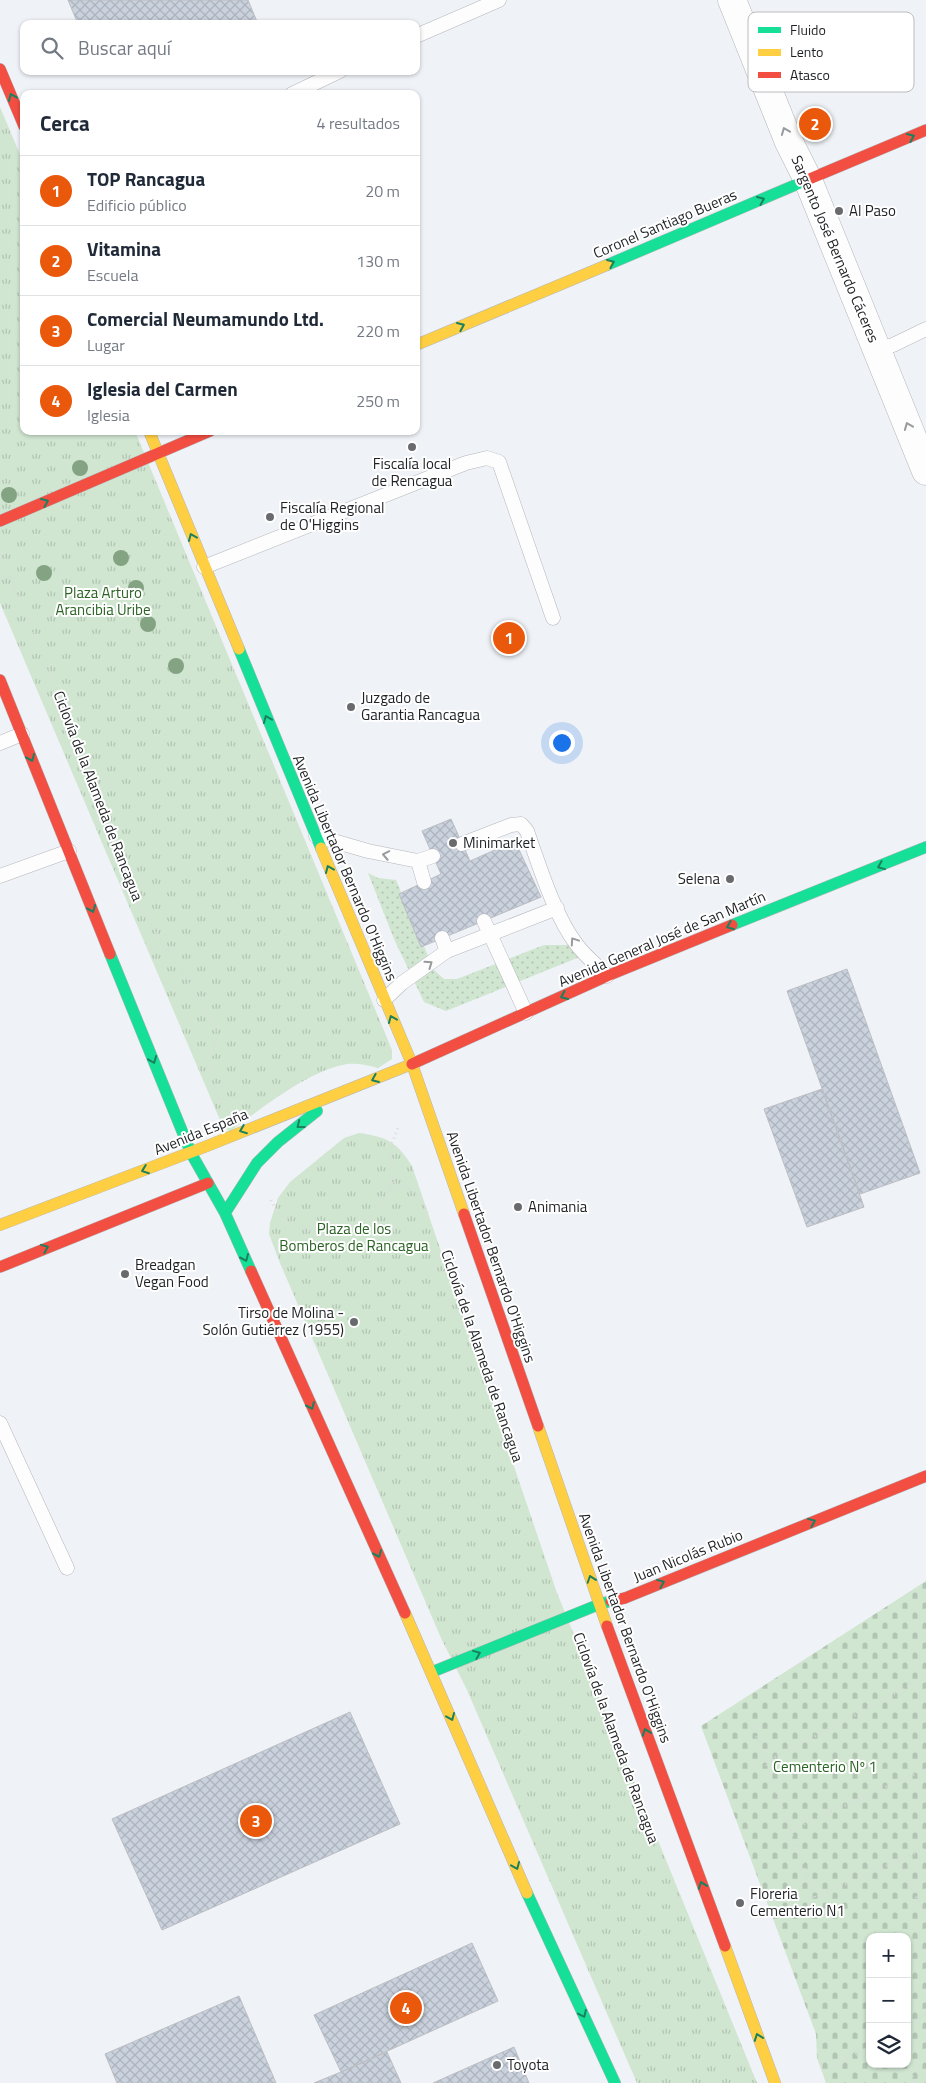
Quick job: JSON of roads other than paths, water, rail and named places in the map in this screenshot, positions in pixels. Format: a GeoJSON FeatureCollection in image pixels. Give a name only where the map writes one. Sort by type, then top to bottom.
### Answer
{"type":"FeatureCollection","features":[{"type":"Feature","properties":{"kind":"main road"},"geometry":{"type":"LineString","coordinates":[[0,69],[20,116]]}},
{"type":"Feature","properties":{"kind":"main road","name":"Coronel Santiago Bueras"},"geometry":{"type":"LineString","coordinates":[[420,338],[926,130]]}},
{"type":"Feature","properties":{"kind":"main road","name":"Avenida Libertador Bernardo O'Higgins"},"geometry":{"type":"LineString","coordinates":[[151,435],[204,568],[412,1064],[600,1604],[775,2083]]}},
{"type":"Feature","properties":{"kind":"main road"},"geometry":{"type":"LineString","coordinates":[[0,521],[201,435]]}},
{"type":"Feature","properties":{"kind":"main road"},"geometry":{"type":"LineString","coordinates":[[0,680],[191,1153],[225,1213],[432,1672],[531,1902],[615,2083]]}},
{"type":"Feature","properties":{"kind":"main road","name":"Avenida General José de San Martín"},"geometry":{"type":"LineString","coordinates":[[412,1064],[607,976],[926,847]]}},
{"type":"Feature","properties":{"kind":"main road","name":"Avenida España"},"geometry":{"type":"LineString","coordinates":[[0,1225],[191,1153],[234,1134],[412,1064]]}},
{"type":"Feature","properties":{"kind":"main road"},"geometry":{"type":"LineString","coordinates":[[225,1213],[257,1163],[278,1142],[338,1094]]}},
{"type":"Feature","properties":{"kind":"main road"},"geometry":{"type":"LineString","coordinates":[[0,1267],[208,1183]]}},
{"type":"Feature","properties":{"kind":"main road","name":"Juan Nicolás Rubio"},"geometry":{"type":"LineString","coordinates":[[432,1672],[600,1604],[625,1598],[926,1476]]}},
{"type":"Feature","properties":{"kind":"street","name":"Sargento José Bernardo Cáceres"},"geometry":{"type":"LineString","coordinates":[[732,0],[748,40]]}},
{"type":"Feature","properties":{"kind":"street","name":"Sargento José Bernardo Cáceres"},"geometry":{"type":"LineString","coordinates":[[769,92],[789,142],[808,180],[926,471]]}},
{"type":"Feature","properties":{"kind":"lane"},"geometry":{"type":"LineString","coordinates":[[420,34],[499,0]]}},
{"type":"Feature","properties":{"kind":"lane"},"geometry":{"type":"LineString","coordinates":[[300,90],[332,75]]}},
{"type":"Feature","properties":{"kind":"lane"},"geometry":{"type":"LineString","coordinates":[[877,349],[893,345],[926,329]]}},
{"type":"Feature","properties":{"kind":"lane"},"geometry":{"type":"LineString","coordinates":[[204,568],[466,463],[487,458],[499,462],[553,618]]}},
{"type":"Feature","properties":{"kind":"lane"},"geometry":{"type":"LineString","coordinates":[[0,743],[22,734]]}},
{"type":"Feature","properties":{"kind":"lane"},"geometry":{"type":"LineString","coordinates":[[462,844],[511,825],[521,824],[527,831],[557,908],[570,935],[578,947],[607,976]]}},
{"type":"Feature","properties":{"kind":"lane"},"geometry":{"type":"LineString","coordinates":[[316,836],[368,851],[418,861],[433,856]]}},
{"type":"Feature","properties":{"kind":"lane"},"geometry":{"type":"LineString","coordinates":[[0,876],[69,851]]}},
{"type":"Feature","properties":{"kind":"lane"},"geometry":{"type":"LineString","coordinates":[[418,861],[424,882]]}},
{"type":"Feature","properties":{"kind":"lane"},"geometry":{"type":"LineString","coordinates":[[384,1000],[444,945],[490,934],[557,908]]}},
{"type":"Feature","properties":{"kind":"lane"},"geometry":{"type":"LineString","coordinates":[[484,921],[526,1013]]}},
{"type":"Feature","properties":{"kind":"lane"},"geometry":{"type":"LineString","coordinates":[[0,1423],[67,1568]]}},
{"type":"Feature","properties":{"kind":"place","name":"Vitamina"},"geometry":{"type":"Point","coordinates":[815,124]}},
{"type":"Feature","properties":{"kind":"place","name":"Al Paso"},"geometry":{"type":"Point","coordinates":[839,211]}},
{"type":"Feature","properties":{"kind":"place","name":"Fiscalía local de Rencagua"},"geometry":{"type":"Point","coordinates":[412,447]}},
{"type":"Feature","properties":{"kind":"place","name":"Fiscalía Regional de O'Higgins"},"geometry":{"type":"Point","coordinates":[270,517]}},
{"type":"Feature","properties":{"kind":"place","name":"TOP Rancagua"},"geometry":{"type":"Point","coordinates":[509,638]}},
{"type":"Feature","properties":{"kind":"place","name":"Juzgado de Garantia Rancagua"},"geometry":{"type":"Point","coordinates":[351,707]}},
{"type":"Feature","properties":{"kind":"place","name":"Minimarket"},"geometry":{"type":"Point","coordinates":[453,843]}},
{"type":"Feature","properties":{"kind":"place","name":"Selena"},"geometry":{"type":"Point","coordinates":[730,879]}},
{"type":"Feature","properties":{"kind":"place","name":"Animania"},"geometry":{"type":"Point","coordinates":[518,1207]}},
{"type":"Feature","properties":{"kind":"place","name":"Breadgan Vegan Food"},"geometry":{"type":"Point","coordinates":[125,1274]}},
{"type":"Feature","properties":{"kind":"place","name":"Tirso de Molina - Solón Gutiérrez (1955)"},"geometry":{"type":"Point","coordinates":[354,1322]}},
{"type":"Feature","properties":{"kind":"place","name":"Comercial Neumamundo Ltd."},"geometry":{"type":"Point","coordinates":[256,1821]}},
{"type":"Feature","properties":{"kind":"place","name":"Floreria Cementerio N1"},"geometry":{"type":"Point","coordinates":[740,1903]}},
{"type":"Feature","properties":{"kind":"place","name":"Iglesia del Carmen"},"geometry":{"type":"Point","coordinates":[406,2008]}},
{"type":"Feature","properties":{"kind":"place","name":"Toyota"},"geometry":{"type":"Point","coordinates":[497,2065]}},
{"type":"Feature","properties":{"kind":"park label","name":"Plaza Arturo Arancibia Uribe"},"geometry":{"type":"Point","coordinates":[103,602]}},
{"type":"Feature","properties":{"kind":"park label","name":"Plaza de los Bomberos de Rancagua"},"geometry":{"type":"Point","coordinates":[354,1238]}},
{"type":"Feature","properties":{"kind":"park label","name":"Cementerio Nº 1"},"geometry":{"type":"Point","coordinates":[825,1767]}}]}
